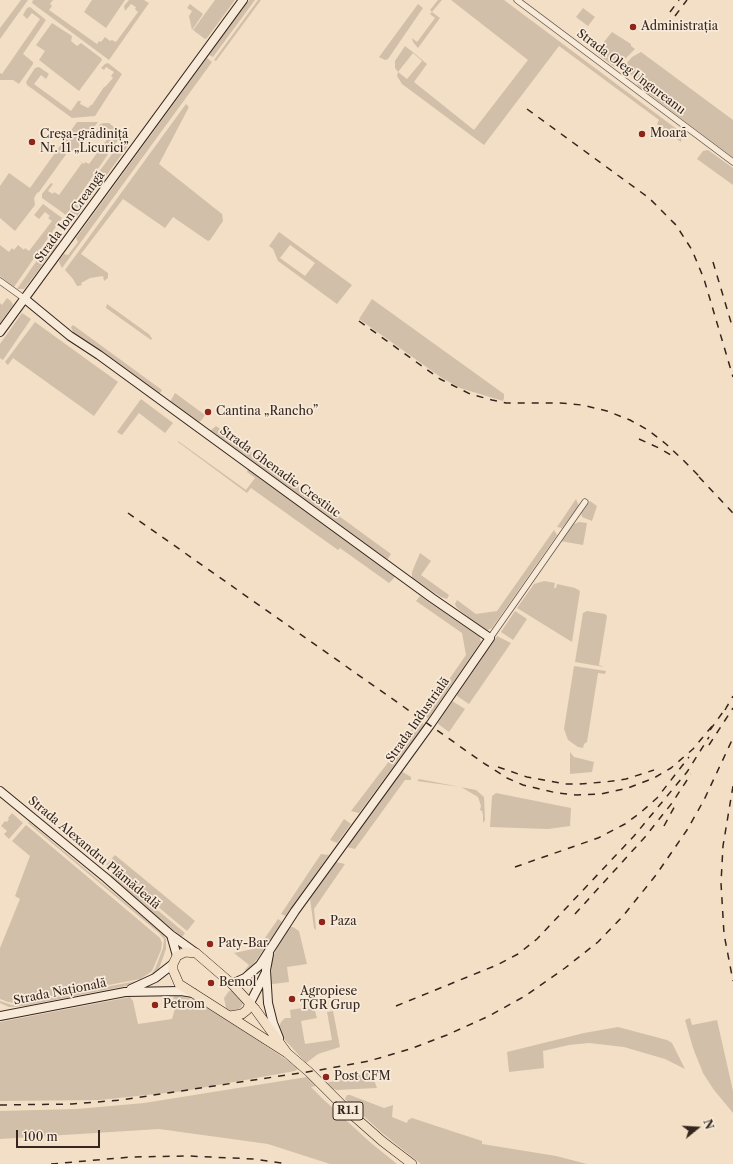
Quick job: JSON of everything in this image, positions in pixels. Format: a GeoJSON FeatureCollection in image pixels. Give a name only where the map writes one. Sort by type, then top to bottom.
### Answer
{"type":"FeatureCollection","features":[{"type":"Feature","properties":{"kind":"main road","name":"Strada Națională"},"geometry":{"type":"LineString","coordinates":[[287,1053],[250,1004],[232,984],[196,953],[185,952],[175,960],[174,976],[179,984],[287,1053],[358,1119],[412,1164]]}},
{"type":"Feature","properties":{"kind":"main road"},"geometry":{"type":"LineString","coordinates":[[230,1016],[242,1014],[247,1010],[250,1004]]}},
{"type":"Feature","properties":{"kind":"street","name":"Strada Ion Creangă"},"geometry":{"type":"LineString","coordinates":[[0,332],[243,0]]}},
{"type":"Feature","properties":{"kind":"street","name":"Strada Oleg Ungureanu"},"geometry":{"type":"LineString","coordinates":[[517,0],[733,162]]}},
{"type":"Feature","properties":{"kind":"street","name":"Strada Ghenadie Crestiuc"},"geometry":{"type":"LineString","coordinates":[[0,281],[70,336],[99,355],[432,598],[490,638]]}},
{"type":"Feature","properties":{"kind":"street","name":"Strada Industrială"},"geometry":{"type":"LineString","coordinates":[[232,984],[245,978],[260,965],[295,911],[430,725],[585,502]]}},
{"type":"Feature","properties":{"kind":"street","name":"Strada Alexandru Plămădeală"},"geometry":{"type":"LineString","coordinates":[[0,791],[107,879],[171,935],[196,953]]}},
{"type":"Feature","properties":{"kind":"street"},"geometry":{"type":"LineString","coordinates":[[171,935],[175,960]]}},
{"type":"Feature","properties":{"kind":"street","name":"Strada Industrială"},"geometry":{"type":"LineString","coordinates":[[250,1004],[266,970],[270,951]]}},
{"type":"Feature","properties":{"kind":"street","name":"Strada Națională"},"geometry":{"type":"LineString","coordinates":[[124,992],[155,978],[175,960]]}},
{"type":"Feature","properties":{"kind":"street","name":"Strada Industrială"},"geometry":{"type":"LineString","coordinates":[[266,970],[270,1013],[276,1033],[287,1053]]}},
{"type":"Feature","properties":{"kind":"street","name":"Strada Națională"},"geometry":{"type":"LineString","coordinates":[[0,1016],[124,992],[181,991],[194,993]]}},
{"type":"Feature","properties":{"kind":"street"},"geometry":{"type":"LineString","coordinates":[[0,1009],[13,1014]]}},
{"type":"Feature","properties":{"kind":"shaded area"},"geometry":{"type":"Polygon","coordinates":[[[21,0],[28,0],[0,39],[0,28],[21,0]]]}},
{"type":"Feature","properties":{"kind":"shaded area"},"geometry":{"type":"Polygon","coordinates":[[[33,0],[53,0],[50,4],[52,6],[49,10],[97,44],[105,37],[110,41],[112,40],[116,42],[138,12],[135,9],[136,7],[131,4],[125,11],[124,6],[129,0],[144,0],[149,3],[109,60],[32,3],[33,0]]]}},
{"type":"Feature","properties":{"kind":"shaded area"},"geometry":{"type":"Polygon","coordinates":[[[92,0],[125,0],[106,28],[84,12],[92,0]]]}},
{"type":"Feature","properties":{"kind":"shaded area"},"geometry":{"type":"Polygon","coordinates":[[[215,0],[235,0],[205,39],[193,30],[215,0]]]}},
{"type":"Feature","properties":{"kind":"shaded area"},"geometry":{"type":"Polygon","coordinates":[[[249,0],[255,0],[213,57],[209,55],[249,0]]]}},
{"type":"Feature","properties":{"kind":"shaded area"},"geometry":{"type":"Polygon","coordinates":[[[258,0],[261,0],[216,61],[214,60],[258,0]]]}},
{"type":"Feature","properties":{"kind":"shaded area"},"geometry":{"type":"Polygon","coordinates":[[[438,0],[442,0],[432,12],[430,10],[438,0]]]}},
{"type":"Feature","properties":{"kind":"shaded area"},"geometry":{"type":"Polygon","coordinates":[[[451,0],[504,0],[682,133],[681,142],[657,124],[659,120],[559,46],[484,145],[402,84],[397,76],[398,72],[395,68],[395,61],[405,46],[427,64],[414,82],[474,130],[528,60],[451,0]],[[413,53],[398,72],[407,79],[422,61],[413,53]]]}},
{"type":"Feature","properties":{"kind":"shaded area"},"geometry":{"type":"Polygon","coordinates":[[[190,4],[203,14],[192,30],[189,16],[192,11],[187,8],[190,4]]]}},
{"type":"Feature","properties":{"kind":"shaded area"},"geometry":{"type":"Polygon","coordinates":[[[418,4],[423,8],[388,59],[385,60],[379,57],[418,4]]]}},
{"type":"Feature","properties":{"kind":"shaded area"},"geometry":{"type":"Polygon","coordinates":[[[30,7],[46,20],[23,54],[33,62],[33,64],[19,84],[13,80],[0,80],[0,73],[2,74],[40,19],[32,13],[27,19],[23,15],[27,8],[30,7]]]}},
{"type":"Feature","properties":{"kind":"shaded area"},"geometry":{"type":"Polygon","coordinates":[[[583,8],[595,17],[588,26],[576,17],[583,8]]]}},
{"type":"Feature","properties":{"kind":"shaded area"},"geometry":{"type":"Polygon","coordinates":[[[432,12],[440,18],[418,48],[413,42],[412,38],[417,42],[435,18],[430,14],[432,12]]]}},
{"type":"Feature","properties":{"kind":"shaded area"},"geometry":{"type":"Polygon","coordinates":[[[52,23],[72,36],[71,41],[77,46],[81,43],[102,60],[79,91],[39,60],[45,51],[36,45],[52,23]]]}},
{"type":"Feature","properties":{"kind":"shaded area"},"geometry":{"type":"Polygon","coordinates":[[[612,32],[631,44],[631,46],[635,49],[617,67],[613,66],[599,55],[598,49],[612,32]]]}},
{"type":"Feature","properties":{"kind":"shaded area"},"geometry":{"type":"Polygon","coordinates":[[[641,52],[733,120],[733,158],[637,85],[639,82],[628,72],[626,64],[632,57],[641,52]]]}},
{"type":"Feature","properties":{"kind":"shaded area"},"geometry":{"type":"Polygon","coordinates":[[[207,58],[212,62],[62,268],[59,262],[60,259],[64,254],[68,255],[78,242],[76,238],[207,58]]]}},
{"type":"Feature","properties":{"kind":"shaded area"},"geometry":{"type":"Polygon","coordinates":[[[108,63],[122,74],[95,116],[72,118],[27,85],[26,82],[35,68],[39,67],[49,74],[46,79],[41,75],[34,84],[71,111],[78,101],[81,101],[80,104],[88,108],[113,78],[111,76],[114,72],[106,67],[104,70],[101,68],[108,63]]]}},
{"type":"Feature","properties":{"kind":"shaded area"},"geometry":{"type":"Polygon","coordinates":[[[186,104],[189,107],[159,164],[222,214],[223,221],[208,241],[173,217],[165,228],[123,199],[81,254],[108,273],[108,278],[104,281],[103,276],[90,278],[81,283],[82,285],[77,286],[65,270],[186,104]]]}},
{"type":"Feature","properties":{"kind":"shaded area"},"geometry":{"type":"Polygon","coordinates":[[[77,122],[98,122],[78,148],[67,153],[37,193],[34,198],[35,205],[15,231],[0,218],[0,186],[9,173],[30,188],[77,122]]]}},
{"type":"Feature","properties":{"kind":"shaded area"},"geometry":{"type":"Polygon","coordinates":[[[109,123],[122,134],[66,215],[42,198],[42,194],[51,183],[53,184],[48,191],[59,195],[82,163],[77,159],[84,164],[85,162],[89,164],[111,134],[108,131],[109,129],[104,126],[99,132],[96,131],[100,124],[109,123]]]}},
{"type":"Feature","properties":{"kind":"shaded area"},"geometry":{"type":"Polygon","coordinates":[[[125,136],[129,138],[130,143],[77,216],[71,218],[67,216],[125,136]]]}},
{"type":"Feature","properties":{"kind":"shaded area"},"geometry":{"type":"Polygon","coordinates":[[[708,150],[733,168],[733,185],[697,159],[703,151],[708,150]]]}},
{"type":"Feature","properties":{"kind":"shaded area"},"geometry":{"type":"Polygon","coordinates":[[[43,204],[62,218],[14,287],[0,276],[0,245],[9,252],[12,248],[14,250],[18,245],[24,250],[25,248],[29,251],[52,221],[48,218],[50,216],[45,212],[39,219],[34,215],[43,204]]]}},
{"type":"Feature","properties":{"kind":"shaded area"},"geometry":{"type":"Polygon","coordinates":[[[279,232],[352,285],[337,304],[278,261],[273,249],[269,246],[279,232]],[[290,245],[280,258],[305,276],[315,263],[290,245]]]}},
{"type":"Feature","properties":{"kind":"shaded area"},"geometry":{"type":"Polygon","coordinates":[[[54,236],[57,246],[24,289],[17,289],[54,236]]]}},
{"type":"Feature","properties":{"kind":"shaded area"},"geometry":{"type":"Polygon","coordinates":[[[7,298],[13,305],[0,323],[0,303],[2,305],[7,298]]]}},
{"type":"Feature","properties":{"kind":"shaded area"},"geometry":{"type":"Polygon","coordinates":[[[372,299],[504,394],[503,401],[460,388],[442,378],[359,319],[372,299]]]}},
{"type":"Feature","properties":{"kind":"shaded area"},"geometry":{"type":"Polygon","coordinates":[[[107,304],[150,335],[152,338],[151,340],[106,308],[107,304]]]}},
{"type":"Feature","properties":{"kind":"shaded area"},"geometry":{"type":"Polygon","coordinates":[[[22,313],[31,319],[3,360],[0,358],[0,344],[22,313]]]}},
{"type":"Feature","properties":{"kind":"shaded area"},"geometry":{"type":"Polygon","coordinates":[[[35,322],[118,382],[94,416],[13,358],[8,365],[5,362],[35,322]]]}},
{"type":"Feature","properties":{"kind":"shaded area"},"geometry":{"type":"Polygon","coordinates":[[[73,325],[162,390],[160,393],[158,394],[73,332],[71,327],[73,325]]]}},
{"type":"Feature","properties":{"kind":"shaded area"},"geometry":{"type":"Polygon","coordinates":[[[175,393],[205,415],[201,421],[198,422],[170,402],[175,393]]]}},
{"type":"Feature","properties":{"kind":"shaded area"},"geometry":{"type":"Polygon","coordinates":[[[141,399],[173,423],[165,433],[139,413],[122,435],[117,432],[141,399]]]}},
{"type":"Feature","properties":{"kind":"shaded area"},"geometry":{"type":"Polygon","coordinates":[[[216,426],[241,444],[243,441],[245,443],[243,446],[391,554],[387,560],[210,431],[216,426]]]}},
{"type":"Feature","properties":{"kind":"shaded area"},"geometry":{"type":"Polygon","coordinates":[[[178,441],[246,490],[255,478],[247,472],[248,469],[395,575],[394,578],[389,583],[340,548],[338,550],[251,488],[247,493],[178,441]]]}},
{"type":"Feature","properties":{"kind":"shaded area"},"geometry":{"type":"Polygon","coordinates":[[[576,499],[579,506],[562,528],[557,527],[576,499]]]}},
{"type":"Feature","properties":{"kind":"shaded area"},"geometry":{"type":"Polygon","coordinates":[[[590,501],[597,506],[592,521],[582,517],[581,513],[590,501]]]}},
{"type":"Feature","properties":{"kind":"shaded area"},"geometry":{"type":"Polygon","coordinates":[[[579,522],[587,523],[583,545],[560,541],[574,524],[579,522]]]}},
{"type":"Feature","properties":{"kind":"shaded area"},"geometry":{"type":"Polygon","coordinates":[[[554,530],[557,535],[492,628],[488,630],[483,629],[457,608],[455,604],[457,600],[476,614],[497,611],[554,530]]]}},
{"type":"Feature","properties":{"kind":"shaded area"},"geometry":{"type":"Polygon","coordinates":[[[420,553],[431,561],[421,575],[449,595],[447,599],[441,597],[412,578],[412,572],[420,553]]]}},
{"type":"Feature","properties":{"kind":"shaded area"},"geometry":{"type":"Polygon","coordinates":[[[544,581],[555,583],[554,588],[556,588],[557,584],[575,588],[580,591],[572,642],[517,608],[534,584],[544,581]]]}},
{"type":"Feature","properties":{"kind":"shaded area"},"geometry":{"type":"Polygon","coordinates":[[[420,596],[480,637],[481,642],[428,719],[425,714],[466,655],[462,633],[416,601],[420,596]]]}},
{"type":"Feature","properties":{"kind":"shaded area"},"geometry":{"type":"Polygon","coordinates":[[[515,611],[527,619],[513,640],[501,632],[515,611]]]}},
{"type":"Feature","properties":{"kind":"shaded area"},"geometry":{"type":"Polygon","coordinates":[[[587,611],[605,614],[607,616],[599,665],[604,667],[575,662],[583,613],[587,611]]]}},
{"type":"Feature","properties":{"kind":"shaded area"},"geometry":{"type":"Polygon","coordinates":[[[497,636],[511,643],[469,704],[457,696],[457,692],[497,636]]]}},
{"type":"Feature","properties":{"kind":"shaded area"},"geometry":{"type":"Polygon","coordinates":[[[574,666],[606,671],[605,674],[598,673],[587,742],[584,744],[583,748],[578,747],[568,740],[564,729],[574,666]]]}},
{"type":"Feature","properties":{"kind":"shaded area"},"geometry":{"type":"Polygon","coordinates":[[[452,701],[465,709],[449,732],[437,723],[452,701]]]}},
{"type":"Feature","properties":{"kind":"shaded area"},"geometry":{"type":"Polygon","coordinates":[[[419,719],[424,725],[359,813],[351,811],[396,752],[419,719]]]}},
{"type":"Feature","properties":{"kind":"shaded area"},"geometry":{"type":"Polygon","coordinates":[[[570,752],[574,757],[594,762],[592,772],[570,774],[570,752]]]}},
{"type":"Feature","properties":{"kind":"shaded area"},"geometry":{"type":"Polygon","coordinates":[[[401,771],[411,777],[411,780],[405,780],[355,849],[347,847],[401,771]]]}},
{"type":"Feature","properties":{"kind":"shaded area"},"geometry":{"type":"Polygon","coordinates":[[[419,779],[459,787],[417,781],[419,779]]]}},
{"type":"Feature","properties":{"kind":"shaded area"},"geometry":{"type":"Polygon","coordinates":[[[461,787],[476,790],[484,797],[485,820],[483,823],[483,815],[482,811],[480,810],[481,806],[478,797],[461,787]]]}},
{"type":"Feature","properties":{"kind":"shaded area"},"geometry":{"type":"Polygon","coordinates":[[[496,793],[571,808],[570,826],[548,829],[490,827],[492,796],[496,793]]]}},
{"type":"Feature","properties":{"kind":"shaded area"},"geometry":{"type":"Polygon","coordinates":[[[12,813],[23,823],[9,839],[4,834],[7,831],[1,826],[5,821],[7,822],[12,813]]]}},
{"type":"Feature","properties":{"kind":"shaded area"},"geometry":{"type":"Polygon","coordinates":[[[344,819],[351,824],[337,843],[330,840],[344,819]]]}},
{"type":"Feature","properties":{"kind":"shaded area"},"geometry":{"type":"Polygon","coordinates":[[[29,822],[162,933],[166,939],[166,949],[155,975],[136,984],[24,1006],[9,1007],[0,1003],[0,1001],[12,1005],[142,980],[150,976],[155,969],[163,948],[164,939],[159,933],[28,823],[29,822]]]}},
{"type":"Feature","properties":{"kind":"shaded area"},"geometry":{"type":"Polygon","coordinates":[[[26,825],[160,938],[162,943],[161,950],[152,971],[140,979],[15,1003],[0,999],[0,948],[20,899],[15,896],[30,856],[12,841],[26,825]]]}},
{"type":"Feature","properties":{"kind":"shaded area"},"geometry":{"type":"Polygon","coordinates":[[[321,854],[329,855],[286,916],[281,914],[321,854]]]}},
{"type":"Feature","properties":{"kind":"shaded area"},"geometry":{"type":"Polygon","coordinates":[[[115,855],[195,921],[187,931],[106,865],[115,855]]]}},
{"type":"Feature","properties":{"kind":"shaded area"},"geometry":{"type":"Polygon","coordinates":[[[336,862],[345,864],[314,909],[316,930],[314,928],[310,899],[336,862]]]}},
{"type":"Feature","properties":{"kind":"shaded area"},"geometry":{"type":"Polygon","coordinates":[[[112,872],[185,933],[182,937],[112,880],[112,872]]]}},
{"type":"Feature","properties":{"kind":"shaded area"},"geometry":{"type":"Polygon","coordinates":[[[278,919],[282,923],[255,962],[246,972],[245,970],[249,965],[234,953],[258,948],[278,919]]]}},
{"type":"Feature","properties":{"kind":"shaded area"},"geometry":{"type":"Polygon","coordinates":[[[290,927],[293,927],[299,931],[307,964],[287,967],[289,982],[273,984],[271,983],[272,959],[284,933],[290,927]]]}},
{"type":"Feature","properties":{"kind":"shaded area"},"geometry":{"type":"Polygon","coordinates":[[[229,991],[232,991],[242,1000],[243,1003],[237,1011],[233,1012],[226,1008],[224,998],[229,991]]]}},
{"type":"Feature","properties":{"kind":"shaded area"},"geometry":{"type":"Polygon","coordinates":[[[174,995],[193,999],[205,1004],[298,1069],[295,1071],[184,1091],[100,1100],[0,1101],[0,1022],[130,997],[133,1001],[138,1024],[172,1019],[177,1001],[173,1000],[174,995]]]}},
{"type":"Feature","properties":{"kind":"shaded area"},"geometry":{"type":"Polygon","coordinates":[[[308,1007],[309,1009],[314,1008],[317,1018],[301,1021],[305,1044],[332,1040],[327,1012],[333,1011],[340,1047],[318,1054],[306,1063],[285,1040],[279,1030],[279,1027],[285,1018],[291,1018],[290,1010],[308,1007]]]}},
{"type":"Feature","properties":{"kind":"shaded area"},"geometry":{"type":"Polygon","coordinates":[[[690,1018],[692,1025],[717,1020],[733,1091],[733,1113],[714,1090],[703,1073],[693,1048],[685,1020],[690,1018]]]}},
{"type":"Feature","properties":{"kind":"shaded area"},"geometry":{"type":"Polygon","coordinates":[[[618,1027],[667,1040],[672,1043],[685,1069],[665,1059],[624,1047],[589,1043],[569,1045],[543,1051],[544,1068],[509,1072],[507,1052],[584,1033],[618,1027]]]}},
{"type":"Feature","properties":{"kind":"shaded area"},"geometry":{"type":"Polygon","coordinates":[[[371,1072],[377,1088],[337,1090],[333,1089],[326,1083],[371,1072]]]}},
{"type":"Feature","properties":{"kind":"shaded area"},"geometry":{"type":"Polygon","coordinates":[[[307,1077],[316,1086],[311,1087],[325,1101],[371,1143],[397,1164],[330,1164],[268,1144],[159,1129],[0,1139],[0,1111],[77,1109],[144,1103],[307,1077]]]}},
{"type":"Feature","properties":{"kind":"shaded area"},"geometry":{"type":"Polygon","coordinates":[[[347,1095],[384,1108],[393,1105],[392,1117],[407,1123],[408,1120],[412,1118],[482,1141],[482,1144],[556,1156],[587,1164],[421,1164],[381,1132],[345,1099],[347,1095]]]}},
{"type":"Feature","properties":{"kind":"railway"},"geometry":{"type":"LineString","coordinates":[[670,12],[679,0]]}},
{"type":"Feature","properties":{"kind":"railway"},"geometry":{"type":"LineString","coordinates":[[675,16],[687,0]]}},
{"type":"Feature","properties":{"kind":"railway"},"geometry":{"type":"LineString","coordinates":[[527,109],[649,198],[676,225],[692,250],[704,279],[733,377]]}},
{"type":"Feature","properties":{"kind":"railway"},"geometry":{"type":"LineString","coordinates":[[713,262],[733,329]]}},
{"type":"Feature","properties":{"kind":"railway"},"geometry":{"type":"LineString","coordinates":[[359,321],[440,379],[470,394],[506,403],[560,403],[582,405],[607,411],[630,420],[648,430],[666,444],[703,480]]}},
{"type":"Feature","properties":{"kind":"railway"},"geometry":{"type":"LineString","coordinates":[[639,439],[674,457]]}},
{"type":"Feature","properties":{"kind":"railway"},"geometry":{"type":"LineString","coordinates":[[699,477],[733,513]]}},
{"type":"Feature","properties":{"kind":"railway"},"geometry":{"type":"LineString","coordinates":[[128,513],[485,764],[507,778],[523,785],[557,793],[576,795],[601,794],[628,788],[654,778],[671,768],[693,749],[713,725]]}},
{"type":"Feature","properties":{"kind":"railway"},"geometry":{"type":"LineString","coordinates":[[725,710],[733,696]]}},
{"type":"Feature","properties":{"kind":"railway"},"geometry":{"type":"LineString","coordinates":[[710,730],[728,705]]}},
{"type":"Feature","properties":{"kind":"railway"},"geometry":{"type":"LineString","coordinates":[[709,745],[733,708]]}},
{"type":"Feature","properties":{"kind":"railway"},"geometry":{"type":"LineString","coordinates":[[396,1006],[497,965],[518,954],[537,939],[634,836],[687,772],[709,737]]}},
{"type":"Feature","properties":{"kind":"railway"},"geometry":{"type":"LineString","coordinates":[[0,1105],[72,1104],[121,1100],[320,1070],[369,1061],[410,1049],[447,1035],[489,1016],[525,996],[565,968],[598,942],[623,916],[656,875],[687,830],[704,800],[733,738]]}},
{"type":"Feature","properties":{"kind":"railway"},"geometry":{"type":"LineString","coordinates":[[515,867],[598,838],[625,824],[657,798],[689,757]]}},
{"type":"Feature","properties":{"kind":"railway"},"geometry":{"type":"LineString","coordinates":[[498,767],[527,777],[565,784],[605,782],[626,779],[654,770]]}},
{"type":"Feature","properties":{"kind":"railway"},"geometry":{"type":"LineString","coordinates":[[575,914],[645,837],[672,803],[691,774]]}},
{"type":"Feature","properties":{"kind":"railway"},"geometry":{"type":"LineString","coordinates":[[733,786],[723,846],[721,883],[724,934],[733,981]]}},
{"type":"Feature","properties":{"kind":"railway"},"geometry":{"type":"LineString","coordinates":[[664,826],[677,802]]}},
{"type":"Feature","properties":{"kind":"railway"},"geometry":{"type":"LineString","coordinates":[[51,1164],[131,1157],[189,1156],[253,1159],[288,1164]]}},
{"type":"Feature","properties":{"kind":"place","name":"Administrația"},"geometry":{"type":"Point","coordinates":[633,27]}},
{"type":"Feature","properties":{"kind":"place","name":"Moară"},"geometry":{"type":"Point","coordinates":[642,134]}},
{"type":"Feature","properties":{"kind":"place","name":"Creșa-grădiniță Nr. 11 „Licurici”"},"geometry":{"type":"Point","coordinates":[32,142]}},
{"type":"Feature","properties":{"kind":"place","name":"Cantina „Rancho”"},"geometry":{"type":"Point","coordinates":[208,412]}},
{"type":"Feature","properties":{"kind":"place","name":"Paza"},"geometry":{"type":"Point","coordinates":[322,922]}},
{"type":"Feature","properties":{"kind":"place","name":"Paty-Bar"},"geometry":{"type":"Point","coordinates":[210,944]}},
{"type":"Feature","properties":{"kind":"place","name":"Bemol"},"geometry":{"type":"Point","coordinates":[211,983]}},
{"type":"Feature","properties":{"kind":"place","name":"Agropiese TGR Grup"},"geometry":{"type":"Point","coordinates":[292,999]}},
{"type":"Feature","properties":{"kind":"place","name":"Petrom"},"geometry":{"type":"Point","coordinates":[155,1005]}},
{"type":"Feature","properties":{"kind":"place","name":"Post CFM"},"geometry":{"type":"Point","coordinates":[326,1077]}}]}
